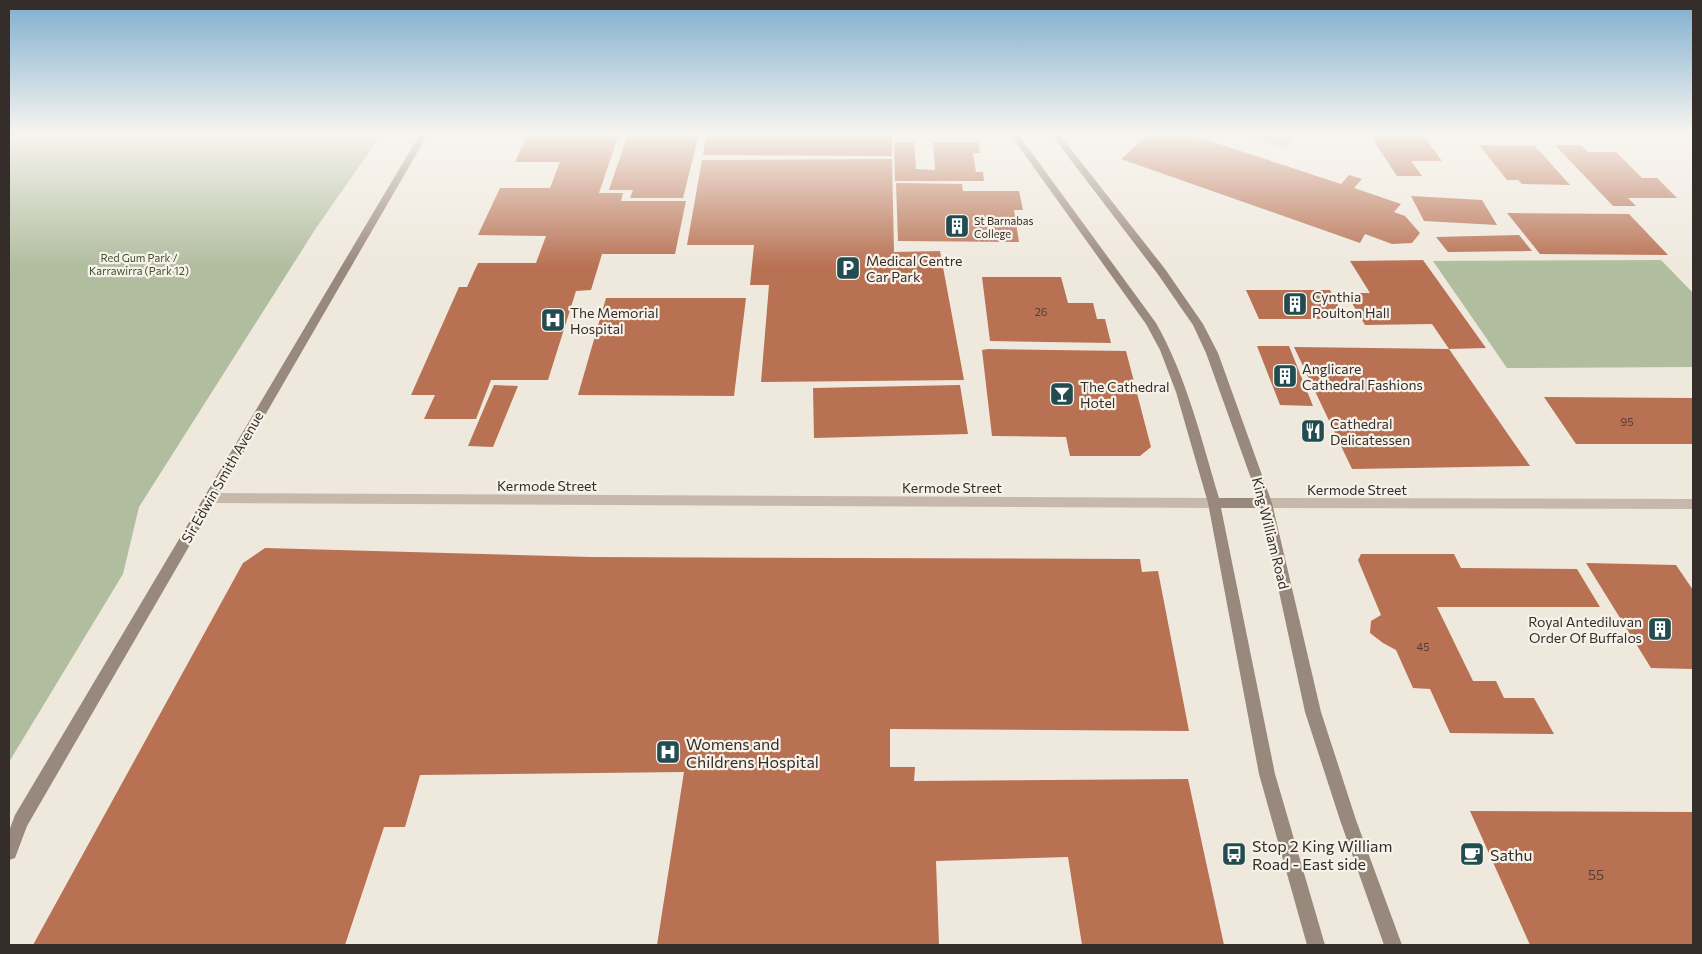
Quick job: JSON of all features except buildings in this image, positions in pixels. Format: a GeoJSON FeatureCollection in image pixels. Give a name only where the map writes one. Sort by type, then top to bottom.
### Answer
{"type":"FeatureCollection","features":[{"type":"Feature","properties":{"kind":"main road","name":"Sir Edwin Smith Avenue"},"geometry":{"type":"LineString","coordinates":[[9,837],[21,821],[398,179]]}},
{"type":"Feature","properties":{"kind":"main road"},"geometry":{"type":"LineString","coordinates":[[1047,179],[1137,301],[1162,343],[1182,392],[1214,503],[1267,774],[1316,945]]}},
{"type":"Feature","properties":{"kind":"main road","name":"King William Road"},"geometry":{"type":"LineString","coordinates":[[1089,179],[1161,271],[1198,324],[1226,387],[1266,504],[1313,712],[1348,820],[1393,945]]}},
{"type":"Feature","properties":{"kind":"main road","name":"Kermode Street"},"geometry":{"type":"LineString","coordinates":[[1214,503],[1266,504]]}},
{"type":"Feature","properties":{"kind":"main road","name":"Sir Edwin Smith Avenue"},"geometry":{"type":"LineString","coordinates":[[9,852],[21,821]]}},
{"type":"Feature","properties":{"kind":"street","name":"Kermode Street"},"geometry":{"type":"LineString","coordinates":[[210,498],[1214,503]]}},
{"type":"Feature","properties":{"kind":"street","name":"Kermode Street"},"geometry":{"type":"LineString","coordinates":[[1266,504],[1693,504]]}},
{"type":"Feature","properties":{"kind":"green space","name":"Red Gum Park / Karrawirra (Park 12)"},"geometry":{"type":"Polygon","coordinates":[[[9,179],[351,179],[316,228],[139,507],[123,574],[9,762],[9,179]]]}},
{"type":"Feature","properties":{"kind":"green space"},"geometry":{"type":"Polygon","coordinates":[[[1661,260],[1693,293],[1693,367],[1507,368],[1433,261],[1661,260]]]}},
{"type":"Feature","properties":{"kind":"place","name":"St Barnabas College"},"geometry":{"type":"Point","coordinates":[957,226]}},
{"type":"Feature","properties":{"kind":"place","name":"Medical Centre Car Park"},"geometry":{"type":"Point","coordinates":[848,268]}},
{"type":"Feature","properties":{"kind":"place","name":"Cynthia Poulton Hall"},"geometry":{"type":"Point","coordinates":[1295,304]}},
{"type":"Feature","properties":{"kind":"place","name":"The Memorial Hospital"},"geometry":{"type":"Point","coordinates":[553,320]}},
{"type":"Feature","properties":{"kind":"place","name":"Anglicare Cathedral Fashions"},"geometry":{"type":"Point","coordinates":[1285,376]}},
{"type":"Feature","properties":{"kind":"place","name":"The Cathedral Hotel"},"geometry":{"type":"Point","coordinates":[1062,394]}},
{"type":"Feature","properties":{"kind":"place","name":"Cathedral Delicatessen"},"geometry":{"type":"Point","coordinates":[1313,431]}},
{"type":"Feature","properties":{"kind":"place","name":"Royal Antediluvan Order Of Buffalos"},"geometry":{"type":"Point","coordinates":[1660,629]}},
{"type":"Feature","properties":{"kind":"place","name":"Womens and Childrens Hospital"},"geometry":{"type":"Point","coordinates":[668,752]}},
{"type":"Feature","properties":{"kind":"place","name":"Stop 2 King William Road - East side"},"geometry":{"type":"Point","coordinates":[1234,854]}},
{"type":"Feature","properties":{"kind":"place","name":"Sathu"},"geometry":{"type":"Point","coordinates":[1472,854]}}]}
